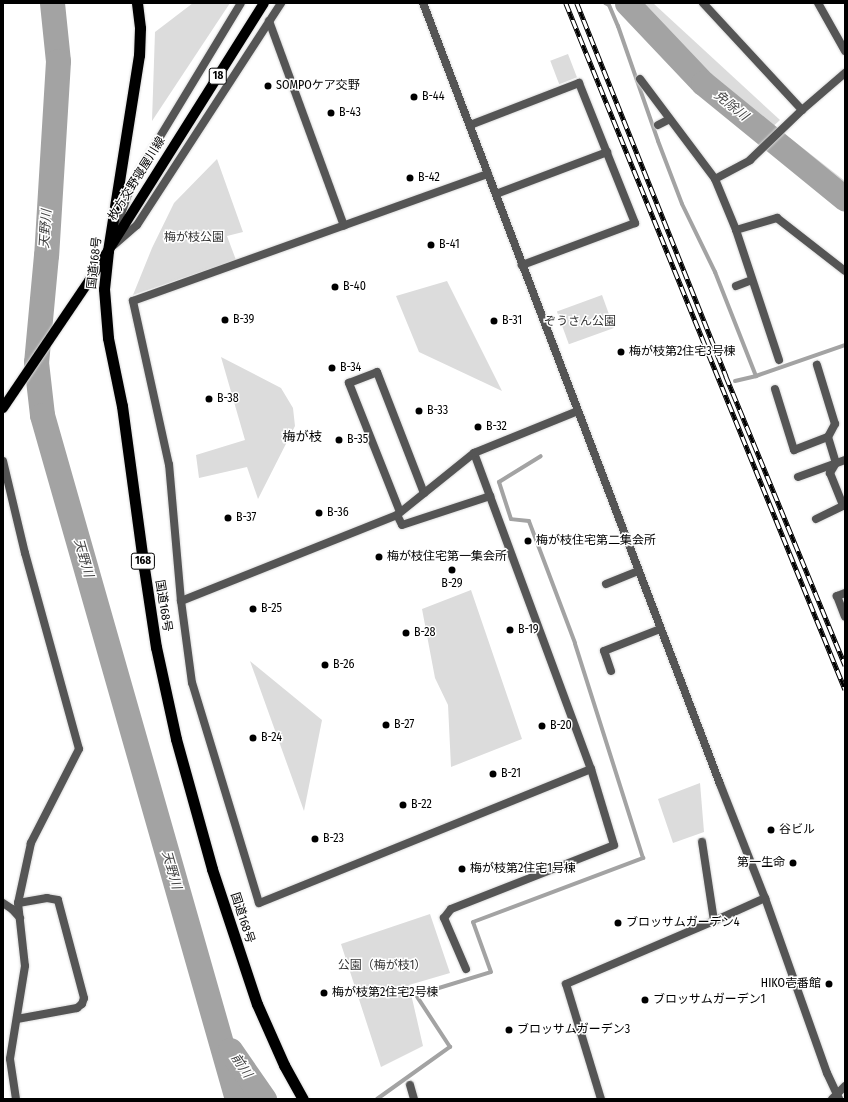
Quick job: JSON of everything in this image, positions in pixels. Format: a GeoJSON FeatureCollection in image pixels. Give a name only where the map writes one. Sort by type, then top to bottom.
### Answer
{"type":"FeatureCollection","features":[{"type":"Feature","properties":{"kind":"highway","name":"国道168号"},"geometry":{"type":"LineString","coordinates":[[137,3],[140,28],[139,55],[108,251],[104,289],[108,338],[122,406],[156,647],[176,739],[212,869],[257,1004],[284,1065],[303,1099]]}},
{"type":"Feature","properties":{"kind":"main road","name":"枚方交野寝屋川線"},"geometry":{"type":"LineString","coordinates":[[3,408],[89,281],[264,3]]}},
{"type":"Feature","properties":{"kind":"street"},"geometry":{"type":"LineString","coordinates":[[108,251],[132,183],[241,3]]}},
{"type":"Feature","properties":{"kind":"street"},"geometry":{"type":"LineString","coordinates":[[108,251],[137,225],[281,3]]}},
{"type":"Feature","properties":{"kind":"street"},"geometry":{"type":"LineString","coordinates":[[423,3],[660,629],[765,898],[836,1097]]}},
{"type":"Feature","properties":{"kind":"street"},"geometry":{"type":"LineString","coordinates":[[703,3],[802,110]]}},
{"type":"Feature","properties":{"kind":"street"},"geometry":{"type":"LineString","coordinates":[[818,3],[845,51]]}},
{"type":"Feature","properties":{"kind":"street"},"geometry":{"type":"LineString","coordinates":[[269,22],[344,226]]}},
{"type":"Feature","properties":{"kind":"street"},"geometry":{"type":"LineString","coordinates":[[715,179],[750,160],[802,110],[845,73]]}},
{"type":"Feature","properties":{"kind":"street"},"geometry":{"type":"LineString","coordinates":[[640,79],[715,179],[736,230],[779,360]]}},
{"type":"Feature","properties":{"kind":"street"},"geometry":{"type":"LineString","coordinates":[[470,125],[579,83],[635,223],[522,265]]}},
{"type":"Feature","properties":{"kind":"street"},"geometry":{"type":"LineString","coordinates":[[658,125],[670,119]]}},
{"type":"Feature","properties":{"kind":"street"},"geometry":{"type":"LineString","coordinates":[[496,194],[607,152]]}},
{"type":"Feature","properties":{"kind":"street"},"geometry":{"type":"LineString","coordinates":[[488,174],[133,301],[169,465],[181,601],[192,683],[259,903],[590,769]]}},
{"type":"Feature","properties":{"kind":"street"},"geometry":{"type":"LineString","coordinates":[[736,230],[777,218],[845,271]]}},
{"type":"Feature","properties":{"kind":"street"},"geometry":{"type":"LineString","coordinates":[[736,286],[752,280]]}},
{"type":"Feature","properties":{"kind":"street"},"geometry":{"type":"LineString","coordinates":[[775,388],[794,450],[828,437],[835,424],[817,365]]}},
{"type":"Feature","properties":{"kind":"street"},"geometry":{"type":"LineString","coordinates":[[424,493],[377,372],[349,382],[402,525],[490,496]]}},
{"type":"Feature","properties":{"kind":"street"},"geometry":{"type":"LineString","coordinates":[[181,601],[398,513],[474,452],[578,411]]}},
{"type":"Feature","properties":{"kind":"street"},"geometry":{"type":"LineString","coordinates":[[816,519],[844,506],[830,473],[836,463],[828,437]]}},
{"type":"Feature","properties":{"kind":"street"},"geometry":{"type":"LineString","coordinates":[[466,969],[444,918],[451,908],[614,845],[590,769],[474,452]]}},
{"type":"Feature","properties":{"kind":"street"},"geometry":{"type":"LineString","coordinates":[[3,460],[25,552],[79,750],[32,843],[18,903],[25,966],[10,1059],[16,1099]]}},
{"type":"Feature","properties":{"kind":"street"},"geometry":{"type":"LineString","coordinates":[[798,477],[845,460]]}},
{"type":"Feature","properties":{"kind":"street"},"geometry":{"type":"LineString","coordinates":[[606,584],[639,571]]}},
{"type":"Feature","properties":{"kind":"street"},"geometry":{"type":"LineString","coordinates":[[845,593],[837,596],[845,617]]}},
{"type":"Feature","properties":{"kind":"street"},"geometry":{"type":"LineString","coordinates":[[611,672],[604,651],[660,629]]}},
{"type":"Feature","properties":{"kind":"street"},"geometry":{"type":"LineString","coordinates":[[702,842],[714,921]]}},
{"type":"Feature","properties":{"kind":"street"},"geometry":{"type":"LineString","coordinates":[[17,1018],[77,1008],[82,1004],[84,998],[58,900],[47,898],[18,903]]}},
{"type":"Feature","properties":{"kind":"street"},"geometry":{"type":"LineString","coordinates":[[601,1099],[566,984],[765,898]]}},
{"type":"Feature","properties":{"kind":"street"},"geometry":{"type":"LineString","coordinates":[[3,903],[12,909],[20,919]]}},
{"type":"Feature","properties":{"kind":"street"},"geometry":{"type":"LineString","coordinates":[[410,1085],[414,1099]]}},
{"type":"Feature","properties":{"kind":"street"},"geometry":{"type":"LineString","coordinates":[[836,1097],[845,1086]]}},
{"type":"Feature","properties":{"kind":"green space"},"geometry":{"type":"Polygon","coordinates":[[[193,3],[230,3],[152,121],[155,32],[193,3]]]}},
{"type":"Feature","properties":{"kind":"green space"},"geometry":{"type":"Polygon","coordinates":[[[631,3],[653,3],[780,120],[766,133],[707,82],[631,3]]]}},
{"type":"Feature","properties":{"kind":"green space"},"geometry":{"type":"Polygon","coordinates":[[[568,54],[577,77],[559,84],[550,61],[568,54]]]}},
{"type":"Feature","properties":{"kind":"green space"},"geometry":{"type":"Polygon","coordinates":[[[790,138],[845,181],[845,197],[782,145],[790,138]]]}},
{"type":"Feature","properties":{"kind":"green space","name":"梅が枝公園"},"geometry":{"type":"Polygon","coordinates":[[[217,159],[243,232],[227,236],[236,260],[133,295],[152,248],[174,203],[217,159]]]}},
{"type":"Feature","properties":{"kind":"green space"},"geometry":{"type":"Polygon","coordinates":[[[447,281],[502,391],[419,352],[396,296],[447,281]]]}},
{"type":"Feature","properties":{"kind":"green space","name":"ぞうさん公園"},"geometry":{"type":"Polygon","coordinates":[[[602,295],[614,328],[569,344],[557,311],[602,295]]]}},
{"type":"Feature","properties":{"kind":"green space"},"geometry":{"type":"Polygon","coordinates":[[[221,357],[281,388],[293,408],[295,426],[258,499],[247,467],[199,478],[196,455],[245,440],[221,357]]]}},
{"type":"Feature","properties":{"kind":"green space"},"geometry":{"type":"Polygon","coordinates":[[[471,590],[522,739],[451,767],[448,705],[435,678],[422,609],[471,590]]]}},
{"type":"Feature","properties":{"kind":"green space"},"geometry":{"type":"Polygon","coordinates":[[[250,661],[322,720],[304,811],[250,661]]]}},
{"type":"Feature","properties":{"kind":"green space"},"geometry":{"type":"Polygon","coordinates":[[[700,783],[704,832],[673,843],[658,799],[700,783]]]}},
{"type":"Feature","properties":{"kind":"green space","name":"公園（梅が枝1）"},"geometry":{"type":"Polygon","coordinates":[[[430,914],[450,973],[409,985],[423,1046],[381,1067],[341,944],[430,914]]]}},
{"type":"Feature","properties":{"kind":"waterway","name":"天野川"},"geometry":{"type":"LineString","coordinates":[[52,3],[58,61],[46,255],[36,362],[42,415],[237,1099]]}},
{"type":"Feature","properties":{"kind":"waterway"},"geometry":{"type":"LineString","coordinates":[[605,3],[609,5],[618,26],[658,141],[682,204],[715,272],[756,376]]}},
{"type":"Feature","properties":{"kind":"waterway","name":"免除川"},"geometry":{"type":"LineString","coordinates":[[627,3],[703,83],[845,199]]}},
{"type":"Feature","properties":{"kind":"waterway"},"geometry":{"type":"LineString","coordinates":[[735,381],[756,376],[845,345]]}},
{"type":"Feature","properties":{"kind":"waterway"},"geometry":{"type":"LineString","coordinates":[[377,1099],[450,1047],[416,995],[491,972],[473,922],[643,858],[575,643],[529,521],[511,519],[499,482],[541,456]]}},
{"type":"Feature","properties":{"kind":"waterway","name":"前川"},"geometry":{"type":"LineString","coordinates":[[230,1050],[264,1099]]}},
{"type":"Feature","properties":{"kind":"railway"},"geometry":{"type":"LineString","coordinates":[[566,3],[845,689]]}},
{"type":"Feature","properties":{"kind":"railway"},"geometry":{"type":"LineString","coordinates":[[577,3],[726,376],[845,665]]}},
{"type":"Feature","properties":{"kind":"place","name":"SOMPOケア交野"},"geometry":{"type":"Point","coordinates":[268,86]}},
{"type":"Feature","properties":{"kind":"place","name":"B-44"},"geometry":{"type":"Point","coordinates":[414,97]}},
{"type":"Feature","properties":{"kind":"place","name":"B-43"},"geometry":{"type":"Point","coordinates":[331,113]}},
{"type":"Feature","properties":{"kind":"place","name":"B-42"},"geometry":{"type":"Point","coordinates":[410,178]}},
{"type":"Feature","properties":{"kind":"place","name":"B-41"},"geometry":{"type":"Point","coordinates":[431,245]}},
{"type":"Feature","properties":{"kind":"place","name":"B-40"},"geometry":{"type":"Point","coordinates":[335,287]}},
{"type":"Feature","properties":{"kind":"place","name":"B-39"},"geometry":{"type":"Point","coordinates":[225,320]}},
{"type":"Feature","properties":{"kind":"place","name":"B-31"},"geometry":{"type":"Point","coordinates":[494,321]}},
{"type":"Feature","properties":{"kind":"place","name":"梅が枝第2住宅3号棟"},"geometry":{"type":"Point","coordinates":[621,352]}},
{"type":"Feature","properties":{"kind":"place","name":"B-34"},"geometry":{"type":"Point","coordinates":[332,368]}},
{"type":"Feature","properties":{"kind":"place","name":"B-38"},"geometry":{"type":"Point","coordinates":[209,399]}},
{"type":"Feature","properties":{"kind":"place","name":"B-33"},"geometry":{"type":"Point","coordinates":[419,411]}},
{"type":"Feature","properties":{"kind":"place","name":"B-32"},"geometry":{"type":"Point","coordinates":[478,427]}},
{"type":"Feature","properties":{"kind":"place","name":"B-35"},"geometry":{"type":"Point","coordinates":[339,440]}},
{"type":"Feature","properties":{"kind":"place","name":"B-36"},"geometry":{"type":"Point","coordinates":[319,513]}},
{"type":"Feature","properties":{"kind":"place","name":"B-37"},"geometry":{"type":"Point","coordinates":[228,518]}},
{"type":"Feature","properties":{"kind":"place","name":"梅が枝住宅第二集会所"},"geometry":{"type":"Point","coordinates":[528,541]}},
{"type":"Feature","properties":{"kind":"place","name":"梅が枝住宅第一集会所"},"geometry":{"type":"Point","coordinates":[379,557]}},
{"type":"Feature","properties":{"kind":"place","name":"B-29"},"geometry":{"type":"Point","coordinates":[452,570]}},
{"type":"Feature","properties":{"kind":"place","name":"B-25"},"geometry":{"type":"Point","coordinates":[253,609]}},
{"type":"Feature","properties":{"kind":"place","name":"B-19"},"geometry":{"type":"Point","coordinates":[510,630]}},
{"type":"Feature","properties":{"kind":"place","name":"B-28"},"geometry":{"type":"Point","coordinates":[406,633]}},
{"type":"Feature","properties":{"kind":"place","name":"B-26"},"geometry":{"type":"Point","coordinates":[325,665]}},
{"type":"Feature","properties":{"kind":"place","name":"B-27"},"geometry":{"type":"Point","coordinates":[386,725]}},
{"type":"Feature","properties":{"kind":"place","name":"B-20"},"geometry":{"type":"Point","coordinates":[542,726]}},
{"type":"Feature","properties":{"kind":"place","name":"B-24"},"geometry":{"type":"Point","coordinates":[253,738]}},
{"type":"Feature","properties":{"kind":"place","name":"B-21"},"geometry":{"type":"Point","coordinates":[493,774]}},
{"type":"Feature","properties":{"kind":"place","name":"B-22"},"geometry":{"type":"Point","coordinates":[403,805]}},
{"type":"Feature","properties":{"kind":"place","name":"谷ビル"},"geometry":{"type":"Point","coordinates":[771,830]}},
{"type":"Feature","properties":{"kind":"place","name":"B-23"},"geometry":{"type":"Point","coordinates":[315,839]}},
{"type":"Feature","properties":{"kind":"place","name":"第一生命"},"geometry":{"type":"Point","coordinates":[793,863]}},
{"type":"Feature","properties":{"kind":"place","name":"梅が枝第2住宅1号棟"},"geometry":{"type":"Point","coordinates":[462,869]}},
{"type":"Feature","properties":{"kind":"place","name":"ブロッサムガーデン4"},"geometry":{"type":"Point","coordinates":[618,923]}},
{"type":"Feature","properties":{"kind":"place","name":"HIKO壱番館"},"geometry":{"type":"Point","coordinates":[829,984]}},
{"type":"Feature","properties":{"kind":"place","name":"梅が枝第2住宅2号棟"},"geometry":{"type":"Point","coordinates":[324,993]}},
{"type":"Feature","properties":{"kind":"place","name":"ブロッサムガーデン1"},"geometry":{"type":"Point","coordinates":[645,1000]}},
{"type":"Feature","properties":{"kind":"place","name":"ブロッサムガーデン3"},"geometry":{"type":"Point","coordinates":[509,1030]}},
{"type":"Feature","properties":{"kind":"district","name":"梅が枝"},"geometry":{"type":"Point","coordinates":[302,437]}}]}
